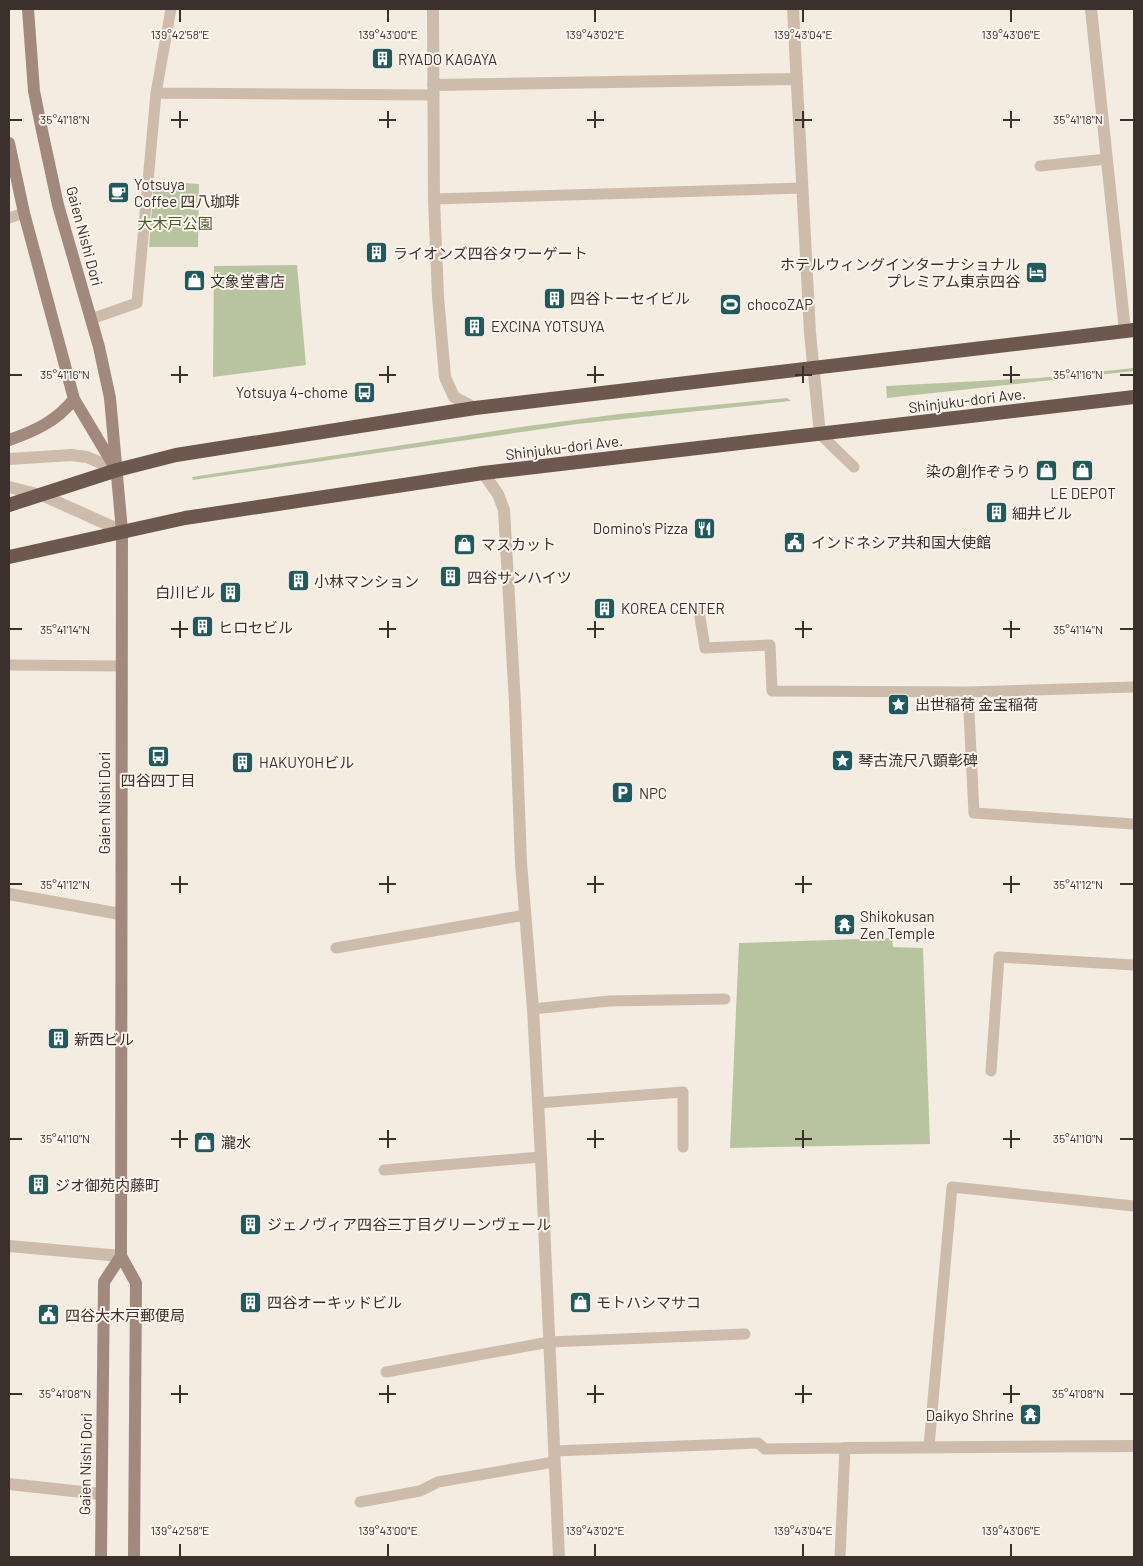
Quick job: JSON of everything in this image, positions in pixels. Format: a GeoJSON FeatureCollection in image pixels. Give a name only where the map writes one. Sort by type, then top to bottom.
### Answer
{"type":"FeatureCollection","features":[{"type":"Feature","properties":{"kind":"highway"},"geometry":{"type":"LineString","coordinates":[[9,505],[44,496],[117,470],[176,455],[474,408],[1129,330]]}},
{"type":"Feature","properties":{"kind":"highway","name":"Shinjuku-dori Ave."},"geometry":{"type":"LineString","coordinates":[[9,557],[185,518],[483,473],[1134,397]]}},
{"type":"Feature","properties":{"kind":"main road","name":"Gaien Nishi Dori"},"geometry":{"type":"LineString","coordinates":[[28,9],[34,90],[40,121],[58,205],[91,319],[110,398],[122,531],[120,1256],[104,1282],[101,1557]]}},
{"type":"Feature","properties":{"kind":"main road","name":"Gaien Nishi Dori"},"geometry":{"type":"LineString","coordinates":[[9,143],[24,214],[74,399],[117,470]]}},
{"type":"Feature","properties":{"kind":"main road"},"geometry":{"type":"LineString","coordinates":[[9,440],[30,433],[62,414],[74,399]]}},
{"type":"Feature","properties":{"kind":"main road"},"geometry":{"type":"LineString","coordinates":[[120,1256],[136,1283],[134,1557]]}},
{"type":"Feature","properties":{"kind":"street"},"geometry":{"type":"LineString","coordinates":[[433,9],[434,199],[438,297],[445,377],[454,397],[474,408]]}},
{"type":"Feature","properties":{"kind":"street"},"geometry":{"type":"LineString","coordinates":[[793,9],[813,367],[820,434]]}},
{"type":"Feature","properties":{"kind":"street"},"geometry":{"type":"LineString","coordinates":[[1091,9],[1107,159],[1129,330]]}},
{"type":"Feature","properties":{"kind":"street"},"geometry":{"type":"LineString","coordinates":[[434,90],[798,79]]}},
{"type":"Feature","properties":{"kind":"street"},"geometry":{"type":"LineString","coordinates":[[9,459],[72,455],[87,457],[117,470]]}},
{"type":"Feature","properties":{"kind":"street"},"geometry":{"type":"LineString","coordinates":[[483,473],[498,494],[504,510],[525,915],[533,1009],[541,1157],[559,1557]]}},
{"type":"Feature","properties":{"kind":"street"},"geometry":{"type":"LineString","coordinates":[[9,487],[44,496],[122,531]]}},
{"type":"Feature","properties":{"kind":"street"},"geometry":{"type":"LineString","coordinates":[[9,894],[120,914]]}},
{"type":"Feature","properties":{"kind":"street"},"geometry":{"type":"LineString","coordinates":[[9,1246],[120,1256]]}},
{"type":"Feature","properties":{"kind":"street"},"geometry":{"type":"LineString","coordinates":[[845,1448],[1134,1446]]}},
{"type":"Feature","properties":{"kind":"street"},"geometry":{"type":"LineString","coordinates":[[9,1484],[101,1494]]}},
{"type":"Feature","properties":{"kind":"lane"},"geometry":{"type":"LineString","coordinates":[[91,319],[137,303],[156,93],[171,9]]}},
{"type":"Feature","properties":{"kind":"lane"},"geometry":{"type":"LineString","coordinates":[[156,93],[434,90]]}},
{"type":"Feature","properties":{"kind":"lane"},"geometry":{"type":"LineString","coordinates":[[1040,166],[1107,159]]}},
{"type":"Feature","properties":{"kind":"lane"},"geometry":{"type":"LineString","coordinates":[[434,199],[802,188]]}},
{"type":"Feature","properties":{"kind":"lane"},"geometry":{"type":"LineString","coordinates":[[9,218],[24,214]]}},
{"type":"Feature","properties":{"kind":"lane"},"geometry":{"type":"LineString","coordinates":[[820,434],[854,467]]}},
{"type":"Feature","properties":{"kind":"lane"},"geometry":{"type":"LineString","coordinates":[[699,611],[705,648],[770,645],[772,692],[968,692],[1134,688]]}},
{"type":"Feature","properties":{"kind":"lane"},"geometry":{"type":"LineString","coordinates":[[9,665],[121,666]]}},
{"type":"Feature","properties":{"kind":"lane"},"geometry":{"type":"LineString","coordinates":[[968,692],[974,812],[1134,824]]}},
{"type":"Feature","properties":{"kind":"lane"},"geometry":{"type":"LineString","coordinates":[[336,948],[525,915]]}},
{"type":"Feature","properties":{"kind":"lane"},"geometry":{"type":"LineString","coordinates":[[991,1071],[999,958],[1134,965]]}},
{"type":"Feature","properties":{"kind":"lane"},"geometry":{"type":"LineString","coordinates":[[533,1009],[609,1001],[725,999]]}},
{"type":"Feature","properties":{"kind":"lane"},"geometry":{"type":"LineString","coordinates":[[538,1103],[683,1092],[683,1147]]}},
{"type":"Feature","properties":{"kind":"lane"},"geometry":{"type":"LineString","coordinates":[[384,1170],[541,1157]]}},
{"type":"Feature","properties":{"kind":"lane"},"geometry":{"type":"LineString","coordinates":[[929,1446],[952,1187],[1134,1206]]}},
{"type":"Feature","properties":{"kind":"lane"},"geometry":{"type":"LineString","coordinates":[[386,1372],[549,1342],[745,1334]]}},
{"type":"Feature","properties":{"kind":"lane"},"geometry":{"type":"LineString","coordinates":[[360,1502],[420,1491],[438,1482],[554,1456],[758,1443],[765,1449],[845,1448],[840,1557]]}},
{"type":"Feature","properties":{"kind":"green space","name":"大木戸公園"},"geometry":{"type":"Polygon","coordinates":[[[154,181],[199,184],[198,247],[149,247],[154,181]]]}},
{"type":"Feature","properties":{"kind":"green space"},"geometry":{"type":"Polygon","coordinates":[[[297,265],[306,365],[213,377],[214,266],[297,265]]]}},
{"type":"Feature","properties":{"kind":"green space"},"geometry":{"type":"Polygon","coordinates":[[[1134,368],[1134,371],[887,398],[886,386],[1039,378],[1134,368]]]}},
{"type":"Feature","properties":{"kind":"green space"},"geometry":{"type":"Polygon","coordinates":[[[787,398],[791,401],[577,424],[193,480],[192,477],[528,426],[619,414],[787,398]]]}},
{"type":"Feature","properties":{"kind":"green space"},"geometry":{"type":"Polygon","coordinates":[[[892,938],[893,947],[923,948],[930,1144],[730,1148],[739,943],[892,938]]]}},
{"type":"Feature","properties":{"kind":"place","name":"RYADO KAGAYA"},"geometry":{"type":"Point","coordinates":[382,59]}},
{"type":"Feature","properties":{"kind":"place","name":"Yotsuya Coffee 四八珈琲"},"geometry":{"type":"Point","coordinates":[118,193]}},
{"type":"Feature","properties":{"kind":"place","name":"ライオンズ四谷タワーゲート"},"geometry":{"type":"Point","coordinates":[377,253]}},
{"type":"Feature","properties":{"kind":"place","name":"ホテルウィングインターナショナル プレミアム東京四谷"},"geometry":{"type":"Point","coordinates":[1036,273]}},
{"type":"Feature","properties":{"kind":"place","name":"文象堂書店"},"geometry":{"type":"Point","coordinates":[194,281]}},
{"type":"Feature","properties":{"kind":"place","name":"四谷トーセイビル"},"geometry":{"type":"Point","coordinates":[554,298]}},
{"type":"Feature","properties":{"kind":"place","name":"chocoZAP"},"geometry":{"type":"Point","coordinates":[731,304]}},
{"type":"Feature","properties":{"kind":"place","name":"EXCINA YOTSUYA"},"geometry":{"type":"Point","coordinates":[475,326]}},
{"type":"Feature","properties":{"kind":"place","name":"Yotsuya 4-chome"},"geometry":{"type":"Point","coordinates":[364,392]}},
{"type":"Feature","properties":{"kind":"place","name":"LE DEPOT"},"geometry":{"type":"Point","coordinates":[1083,470]}},
{"type":"Feature","properties":{"kind":"place","name":"染の創作ぞうり"},"geometry":{"type":"Point","coordinates":[1047,471]}},
{"type":"Feature","properties":{"kind":"place","name":"細井ビル"},"geometry":{"type":"Point","coordinates":[996,513]}},
{"type":"Feature","properties":{"kind":"place","name":"Domino's Pizza"},"geometry":{"type":"Point","coordinates":[704,528]}},
{"type":"Feature","properties":{"kind":"place","name":"インドネシア共和国大使館"},"geometry":{"type":"Point","coordinates":[795,542]}},
{"type":"Feature","properties":{"kind":"place","name":"マスカット"},"geometry":{"type":"Point","coordinates":[465,544]}},
{"type":"Feature","properties":{"kind":"place","name":"四谷サンハイツ"},"geometry":{"type":"Point","coordinates":[451,577]}},
{"type":"Feature","properties":{"kind":"place","name":"小林マンション"},"geometry":{"type":"Point","coordinates":[298,581]}},
{"type":"Feature","properties":{"kind":"place","name":"白川ビル"},"geometry":{"type":"Point","coordinates":[231,592]}},
{"type":"Feature","properties":{"kind":"place","name":"KOREA CENTER"},"geometry":{"type":"Point","coordinates":[605,608]}},
{"type":"Feature","properties":{"kind":"place","name":"ヒロセビル"},"geometry":{"type":"Point","coordinates":[202,627]}},
{"type":"Feature","properties":{"kind":"place","name":"出世稲荷 金宝稲荷"},"geometry":{"type":"Point","coordinates":[899,704]}},
{"type":"Feature","properties":{"kind":"place","name":"四谷四丁目"},"geometry":{"type":"Point","coordinates":[158,757]}},
{"type":"Feature","properties":{"kind":"place","name":"琴古流尺八顕彰碑"},"geometry":{"type":"Point","coordinates":[842,760]}},
{"type":"Feature","properties":{"kind":"place","name":"HAKUYOHビル"},"geometry":{"type":"Point","coordinates":[243,762]}},
{"type":"Feature","properties":{"kind":"place","name":"NPC"},"geometry":{"type":"Point","coordinates":[623,793]}},
{"type":"Feature","properties":{"kind":"place","name":"Shikokusan Zen Temple"},"geometry":{"type":"Point","coordinates":[844,925]}},
{"type":"Feature","properties":{"kind":"place","name":"新西ビル"},"geometry":{"type":"Point","coordinates":[58,1039]}},
{"type":"Feature","properties":{"kind":"place","name":"瀧水"},"geometry":{"type":"Point","coordinates":[205,1142]}},
{"type":"Feature","properties":{"kind":"place","name":"ジオ御苑内藤町"},"geometry":{"type":"Point","coordinates":[39,1185]}},
{"type":"Feature","properties":{"kind":"place","name":"ジェノヴィア四谷三丁目グリーンヴェール"},"geometry":{"type":"Point","coordinates":[251,1224]}},
{"type":"Feature","properties":{"kind":"place","name":"四谷オーキッドビル"},"geometry":{"type":"Point","coordinates":[251,1302]}},
{"type":"Feature","properties":{"kind":"place","name":"モトハシマサコ"},"geometry":{"type":"Point","coordinates":[580,1302]}},
{"type":"Feature","properties":{"kind":"place","name":"四谷大木戸郵便局"},"geometry":{"type":"Point","coordinates":[49,1315]}},
{"type":"Feature","properties":{"kind":"place","name":"Daikyo Shrine"},"geometry":{"type":"Point","coordinates":[1030,1415]}}]}
